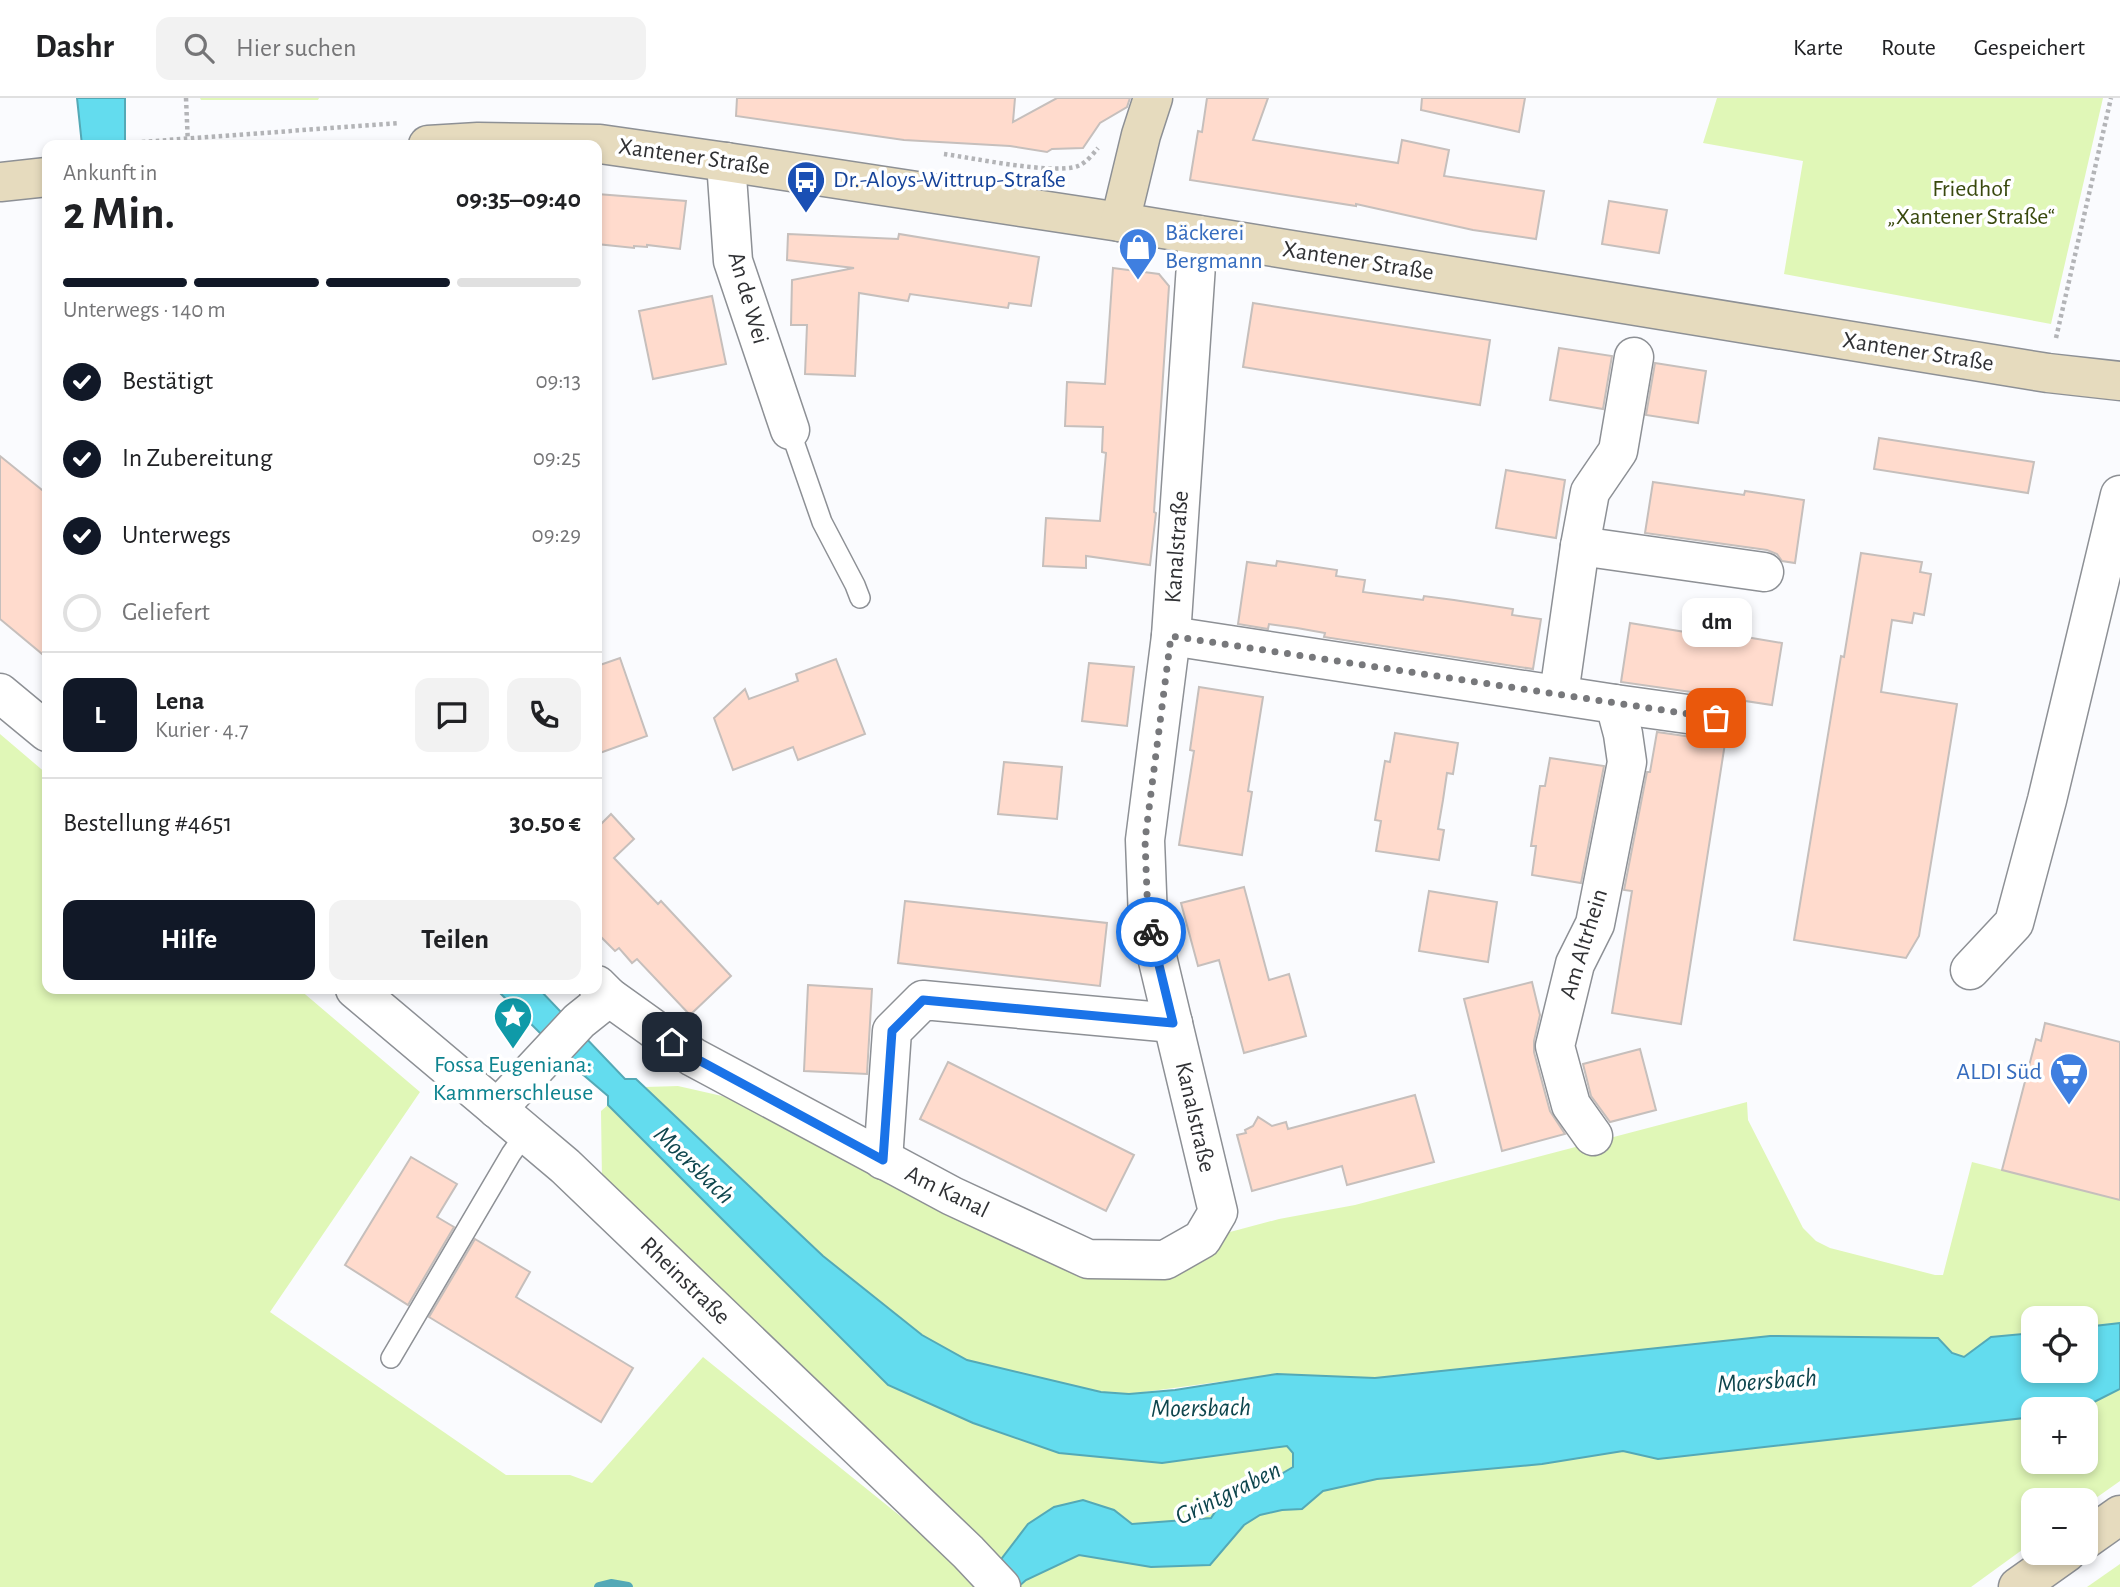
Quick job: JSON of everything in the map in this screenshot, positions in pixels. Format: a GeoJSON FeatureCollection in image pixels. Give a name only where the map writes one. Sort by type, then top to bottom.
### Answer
{"type":"FeatureCollection","features":[{"type":"Feature","properties":{"kind":"street"},"geometry":{"type":"LineString","coordinates":[[1120,222],[1153,98]]}},
{"type":"Feature","properties":{"kind":"street","name":"Xantener Straße"},"geometry":{"type":"LineString","coordinates":[[602,144],[1120,222],[2049,373],[2120,381]]}},
{"type":"Feature","properties":{"kind":"street","name":"An de Wei"},"geometry":{"type":"LineString","coordinates":[[726,162],[733,261],[790,430]]}},
{"type":"Feature","properties":{"kind":"street"},"geometry":{"type":"LineString","coordinates":[[0,182],[42,177]]}},
{"type":"Feature","properties":{"kind":"street","name":"Kanalstraße"},"geometry":{"type":"LineString","coordinates":[[1198,235],[1171,636],[1145,840],[1148,919],[1218,1212]]}},
{"type":"Feature","properties":{"kind":"street"},"geometry":{"type":"LineString","coordinates":[[1559,694],[1590,492],[1618,452],[1634,357]]}},
{"type":"Feature","properties":{"kind":"street"},"geometry":{"type":"LineString","coordinates":[[1970,970],[2014,923],[2047,800],[2120,495]]}},
{"type":"Feature","properties":{"kind":"street"},"geometry":{"type":"LineString","coordinates":[[1580,546],[1764,572]]}},
{"type":"Feature","properties":{"kind":"street"},"geometry":{"type":"LineString","coordinates":[[1171,636],[1716,718]]}},
{"type":"Feature","properties":{"kind":"street"},"geometry":{"type":"LineString","coordinates":[[0,693],[42,728]]}},
{"type":"Feature","properties":{"kind":"street","name":"Am Altrhein"},"geometry":{"type":"LineString","coordinates":[[1593,1136],[1571,1105],[1555,1046],[1575,964],[1595,924],[1627,762],[1615,704]]}},
{"type":"Feature","properties":{"kind":"street","name":"Am Kanal"},"geometry":{"type":"LineString","coordinates":[[603,991],[693,1057],[952,1196],[1088,1259],[1165,1260],[1202,1239],[1218,1212]]}},
{"type":"Feature","properties":{"kind":"street","name":"Rheinstraße"},"geometry":{"type":"LineString","coordinates":[[361,994],[565,1166],[1002,1587]]}},
{"type":"Feature","properties":{"kind":"street","name":"Am Kanal"},"geometry":{"type":"LineString","coordinates":[[497,1109],[601,994]]}},
{"type":"Feature","properties":{"kind":"street"},"geometry":{"type":"LineString","coordinates":[[883,1160],[892,1031],[923,1000],[1173,1023]]}},
{"type":"Feature","properties":{"kind":"street"},"geometry":{"type":"LineString","coordinates":[[2098,1531],[2120,1515]]}},
{"type":"Feature","properties":{"kind":"street"},"geometry":{"type":"LineString","coordinates":[[2018,1587],[2049,1565]]}},
{"type":"Feature","properties":{"kind":"lane"},"geometry":{"type":"LineString","coordinates":[[790,430],[822,522],[860,598]]}},
{"type":"Feature","properties":{"kind":"lane"},"geometry":{"type":"LineString","coordinates":[[391,1358],[526,1133]]}},
{"type":"Feature","properties":{"kind":"path"},"geometry":{"type":"LineString","coordinates":[[186,98],[188,140]]}},
{"type":"Feature","properties":{"kind":"path"},"geometry":{"type":"LineString","coordinates":[[2049,373],[2110,98]]}},
{"type":"Feature","properties":{"kind":"path"},"geometry":{"type":"LineString","coordinates":[[171,140],[185,139]]}},
{"type":"Feature","properties":{"kind":"green space"},"geometry":{"type":"Polygon","coordinates":[[[200,98],[319,98],[201,100],[200,98]]]}},
{"type":"Feature","properties":{"kind":"green space","name":"Friedhof „Xantener Straße“"},"geometry":{"type":"Polygon","coordinates":[[[1717,98],[2103,98],[2051,324],[1784,274],[1803,161],[1703,143],[1717,98]]]}},
{"type":"Feature","properties":{"kind":"green space"},"geometry":{"type":"Polygon","coordinates":[[[0,734],[42,770],[42,994],[305,994],[420,1092],[270,1312],[506,1475],[570,1475],[592,1483],[703,1357],[961,1565],[983,1587],[0,1587],[0,734]]]}},
{"type":"Feature","properties":{"kind":"green space"},"geometry":{"type":"Polygon","coordinates":[[[678,1086],[722,1096],[764,1112],[1087,1271],[1215,1245],[1230,1232],[1279,1219],[1355,1205],[1747,1102],[1748,1120],[1803,1228],[1816,1241],[1830,1248],[1943,1275],[1972,1162],[2120,1200],[2120,1323],[2098,1326],[2098,1306],[2021,1306],[2021,1334],[1991,1337],[1964,1357],[1952,1353],[1937,1338],[1771,1336],[1375,1378],[1277,1374],[1129,1394],[1101,1392],[967,1360],[922,1335],[823,1256],[645,1087],[678,1086]]]}},
{"type":"Feature","properties":{"kind":"green space"},"geometry":{"type":"Polygon","coordinates":[[[608,1105],[888,1385],[973,1423],[1059,1453],[1162,1463],[1287,1446],[1293,1453],[1293,1466],[1271,1480],[1253,1478],[1229,1491],[1211,1518],[1132,1524],[1114,1510],[996,1566],[602,1181],[601,1111],[608,1105]]]}},
{"type":"Feature","properties":{"kind":"green space"},"geometry":{"type":"Polygon","coordinates":[[[2120,1389],[2120,1481],[2098,1497],[2098,1488],[2021,1488],[2021,1551],[1971,1587],[1018,1587],[1026,1580],[1079,1555],[1151,1567],[1210,1565],[1244,1525],[1260,1515],[1302,1509],[1323,1491],[1378,1479],[1542,1464],[1623,1451],[1659,1459],[2021,1418],[2021,1474],[2098,1474],[2098,1400],[2120,1389]]]}},
{"type":"Feature","properties":{"kind":"green space"},"geometry":{"type":"Polygon","coordinates":[[[2120,1564],[2120,1587],[2087,1587],[2120,1564]]]}},
{"type":"Feature","properties":{"kind":"water"},"geometry":{"type":"Polygon","coordinates":[[[77,98],[125,98],[125,140],[81,140],[77,98]]]}},
{"type":"Feature","properties":{"kind":"water","name":"Moersbach"},"geometry":{"type":"Polygon","coordinates":[[[501,994],[544,994],[625,1079],[636,1079],[823,1256],[922,1335],[967,1360],[1101,1392],[1129,1394],[1175,1390],[1277,1374],[1375,1378],[1770,1336],[1938,1338],[1952,1353],[1964,1357],[1991,1337],[2021,1334],[2021,1383],[2098,1383],[2098,1326],[2120,1323],[2120,1389],[2098,1400],[2098,1397],[2021,1397],[2021,1418],[1658,1459],[1623,1451],[1542,1464],[1377,1479],[1323,1491],[1302,1509],[1260,1515],[1244,1525],[1210,1565],[1151,1567],[1079,1555],[1026,1580],[1018,1587],[996,1566],[1028,1524],[1054,1507],[1083,1500],[1114,1510],[1132,1524],[1211,1518],[1229,1491],[1238,1483],[1253,1478],[1271,1480],[1293,1467],[1293,1453],[1287,1446],[1162,1463],[1059,1453],[973,1423],[888,1385],[608,1105],[608,1096],[574,1067],[501,994]]]}},
{"type":"Feature","properties":{"kind":"building"},"geometry":{"type":"Polygon","coordinates":[[[737,98],[1015,98],[1013,122],[1057,98],[1130,98],[1127,107],[1100,123],[1083,148],[1052,149],[1047,152],[1010,146],[904,140],[736,116],[737,98]]]}},
{"type":"Feature","properties":{"kind":"building"},"geometry":{"type":"Polygon","coordinates":[[[1207,98],[1268,98],[1253,140],[1398,163],[1402,140],[1449,150],[1444,176],[1544,191],[1536,239],[1473,230],[1356,204],[1190,180],[1198,131],[1202,132],[1207,98]]]}},
{"type":"Feature","properties":{"kind":"building"},"geometry":{"type":"Polygon","coordinates":[[[1422,98],[1525,98],[1519,132],[1421,110],[1422,98]]]}},
{"type":"Feature","properties":{"kind":"building"},"geometry":{"type":"Polygon","coordinates":[[[602,194],[686,201],[680,249],[647,245],[634,248],[602,245],[602,194]]]}},
{"type":"Feature","properties":{"kind":"building"},"geometry":{"type":"Polygon","coordinates":[[[1609,201],[1667,210],[1659,253],[1602,244],[1609,201]]]}},
{"type":"Feature","properties":{"kind":"building"},"geometry":{"type":"Polygon","coordinates":[[[788,234],[898,239],[899,234],[1039,257],[1031,306],[1009,303],[1008,308],[910,294],[908,301],[859,293],[855,376],[805,374],[807,325],[791,325],[792,280],[854,268],[787,260],[788,234]]]}},
{"type":"Feature","properties":{"kind":"building"},"geometry":{"type":"Polygon","coordinates":[[[1113,268],[1159,274],[1169,286],[1156,513],[1150,565],[1086,556],[1086,568],[1043,566],[1046,518],[1100,521],[1106,453],[1102,452],[1103,427],[1065,426],[1067,382],[1105,384],[1113,268]]]}},
{"type":"Feature","properties":{"kind":"building"},"geometry":{"type":"Polygon","coordinates":[[[712,296],[726,364],[653,379],[639,311],[712,296]]]}},
{"type":"Feature","properties":{"kind":"building"},"geometry":{"type":"Polygon","coordinates":[[[1253,303],[1490,340],[1480,405],[1243,367],[1253,303]]]}},
{"type":"Feature","properties":{"kind":"building"},"geometry":{"type":"Polygon","coordinates":[[[1559,348],[1612,356],[1603,409],[1550,400],[1559,348]]]}},
{"type":"Feature","properties":{"kind":"building"},"geometry":{"type":"Polygon","coordinates":[[[1655,363],[1706,371],[1698,423],[1646,415],[1655,363]]]}},
{"type":"Feature","properties":{"kind":"building"},"geometry":{"type":"Polygon","coordinates":[[[1879,438],[2034,462],[2028,493],[1874,469],[1879,438]]]}},
{"type":"Feature","properties":{"kind":"building"},"geometry":{"type":"Polygon","coordinates":[[[0,456],[42,490],[42,654],[0,619],[0,456]]]}},
{"type":"Feature","properties":{"kind":"building"},"geometry":{"type":"Polygon","coordinates":[[[1506,470],[1565,480],[1556,538],[1496,528],[1506,470]]]}},
{"type":"Feature","properties":{"kind":"building"},"geometry":{"type":"Polygon","coordinates":[[[1653,482],[1744,495],[1745,491],[1804,500],[1795,563],[1782,561],[1777,554],[1767,550],[1645,533],[1653,482]]]}},
{"type":"Feature","properties":{"kind":"building"},"geometry":{"type":"Polygon","coordinates":[[[1861,553],[1922,562],[1920,572],[1931,574],[1924,615],[1914,613],[1912,623],[1892,620],[1881,692],[1957,704],[1919,936],[1906,958],[1794,940],[1841,656],[1844,657],[1861,553]]]}},
{"type":"Feature","properties":{"kind":"building"},"geometry":{"type":"Polygon","coordinates":[[[1277,561],[1337,570],[1336,576],[1365,580],[1363,592],[1423,600],[1424,596],[1454,600],[1513,609],[1512,615],[1541,619],[1533,669],[1324,637],[1325,633],[1297,628],[1269,624],[1268,629],[1238,624],[1247,562],[1276,566],[1277,561]]]}},
{"type":"Feature","properties":{"kind":"building"},"geometry":{"type":"Polygon","coordinates":[[[1630,623],[1722,638],[1722,633],[1782,643],[1772,705],[1732,699],[1732,703],[1719,696],[1621,682],[1630,623]]]}},
{"type":"Feature","properties":{"kind":"building"},"geometry":{"type":"Polygon","coordinates":[[[620,658],[647,736],[602,752],[602,664],[620,658]]]}},
{"type":"Feature","properties":{"kind":"building"},"geometry":{"type":"Polygon","coordinates":[[[836,659],[865,734],[798,760],[793,747],[733,770],[714,718],[745,689],[749,699],[798,681],[796,674],[836,659]]]}},
{"type":"Feature","properties":{"kind":"building"},"geometry":{"type":"Polygon","coordinates":[[[1089,663],[1134,667],[1127,726],[1082,721],[1089,663]]]}},
{"type":"Feature","properties":{"kind":"building"},"geometry":{"type":"Polygon","coordinates":[[[1199,687],[1263,697],[1248,791],[1252,792],[1242,855],[1179,845],[1194,751],[1190,750],[1199,687]]]}},
{"type":"Feature","properties":{"kind":"building"},"geometry":{"type":"Polygon","coordinates":[[[1657,732],[1713,740],[1726,737],[1681,1024],[1612,1013],[1632,891],[1624,890],[1657,732]]]}},
{"type":"Feature","properties":{"kind":"building"},"geometry":{"type":"Polygon","coordinates":[[[1395,733],[1458,743],[1453,774],[1447,773],[1438,829],[1444,830],[1439,860],[1376,851],[1381,821],[1375,820],[1385,761],[1390,762],[1395,733]]]}},
{"type":"Feature","properties":{"kind":"building"},"geometry":{"type":"Polygon","coordinates":[[[1550,758],[1604,766],[1581,883],[1532,875],[1536,846],[1531,846],[1540,786],[1545,786],[1550,758]]]}},
{"type":"Feature","properties":{"kind":"building"},"geometry":{"type":"Polygon","coordinates":[[[1004,762],[1062,767],[1057,819],[998,814],[1004,762]]]}},
{"type":"Feature","properties":{"kind":"building"},"geometry":{"type":"Polygon","coordinates":[[[611,814],[634,839],[614,858],[658,904],[661,901],[731,976],[690,1015],[637,959],[632,963],[619,948],[615,951],[602,938],[602,823],[611,814]]]}},
{"type":"Feature","properties":{"kind":"building"},"geometry":{"type":"Polygon","coordinates":[[[1244,887],[1269,980],[1289,974],[1306,1036],[1244,1053],[1219,960],[1198,966],[1181,903],[1244,887]]]}},
{"type":"Feature","properties":{"kind":"building"},"geometry":{"type":"Polygon","coordinates":[[[1429,891],[1497,902],[1488,962],[1419,951],[1429,891]]]}},
{"type":"Feature","properties":{"kind":"building"},"geometry":{"type":"Polygon","coordinates":[[[905,901],[1107,923],[1100,986],[898,963],[905,901]]]}},
{"type":"Feature","properties":{"kind":"building"},"geometry":{"type":"Polygon","coordinates":[[[1532,982],[1540,1015],[1534,1052],[1550,1111],[1565,1134],[1502,1151],[1464,999],[1532,982]]]}},
{"type":"Feature","properties":{"kind":"building"},"geometry":{"type":"Polygon","coordinates":[[[808,985],[872,989],[867,1074],[804,1071],[808,985]]]}},
{"type":"Feature","properties":{"kind":"building","name":"ALDI Süd"},"geometry":{"type":"Polygon","coordinates":[[[2045,1023],[2120,1042],[2120,1200],[2002,1170],[2036,1039],[2041,1041],[2045,1023]]]}},
{"type":"Feature","properties":{"kind":"building"},"geometry":{"type":"Polygon","coordinates":[[[1640,1049],[1656,1110],[1610,1122],[1591,1096],[1583,1064],[1640,1049]]]}},
{"type":"Feature","properties":{"kind":"building"},"geometry":{"type":"Polygon","coordinates":[[[948,1062],[1134,1155],[1106,1211],[920,1119],[948,1062]]]}},
{"type":"Feature","properties":{"kind":"building"},"geometry":{"type":"Polygon","coordinates":[[[1415,1095],[1434,1162],[1347,1185],[1342,1166],[1252,1191],[1237,1135],[1246,1133],[1245,1130],[1253,1126],[1258,1117],[1272,1126],[1286,1122],[1288,1129],[1415,1095]]]}},
{"type":"Feature","properties":{"kind":"building"},"geometry":{"type":"Polygon","coordinates":[[[411,1157],[457,1184],[437,1217],[454,1227],[408,1305],[345,1265],[411,1157]]]}},
{"type":"Feature","properties":{"kind":"building"},"geometry":{"type":"Polygon","coordinates":[[[475,1239],[530,1272],[516,1297],[633,1368],[601,1422],[429,1317],[475,1239]]]}},
{"type":"Feature","properties":{"kind":"waterway","name":"Grintgraben"},"geometry":{"type":"LineString","coordinates":[[599,1587],[611,1584],[628,1587]]}},
{"type":"Feature","properties":{"kind":"way so far"},"geometry":{"type":"LineString","coordinates":[[1151,932],[1148,919],[1145,840],[1171,636],[1716,718]]}},
{"type":"Feature","properties":{"kind":"place","name":"Dr.-Aloys-Wittrup-Straße"},"geometry":{"type":"Point","coordinates":[806,214]}},
{"type":"Feature","properties":{"kind":"place","name":"Bäckerei Bergmann"},"geometry":{"type":"Point","coordinates":[1138,281]}},
{"type":"Feature","properties":{"kind":"place","name":"dm"},"geometry":{"type":"Point","coordinates":[1716,718]}},
{"type":"Feature","properties":{"kind":"place","name":"Fossa Eugeniana: Kammerschleuse"},"geometry":{"type":"Point","coordinates":[513,1050]}},
{"type":"Feature","properties":{"kind":"place","name":"ALDI Süd"},"geometry":{"type":"Point","coordinates":[2069,1106]}},
{"type":"Feature","properties":{"kind":"route"},"geometry":{"type":"LineString","coordinates":[[672,1042],[693,1057],[883,1160],[892,1031],[923,1000],[1173,1023],[1151,932]]}}]}
